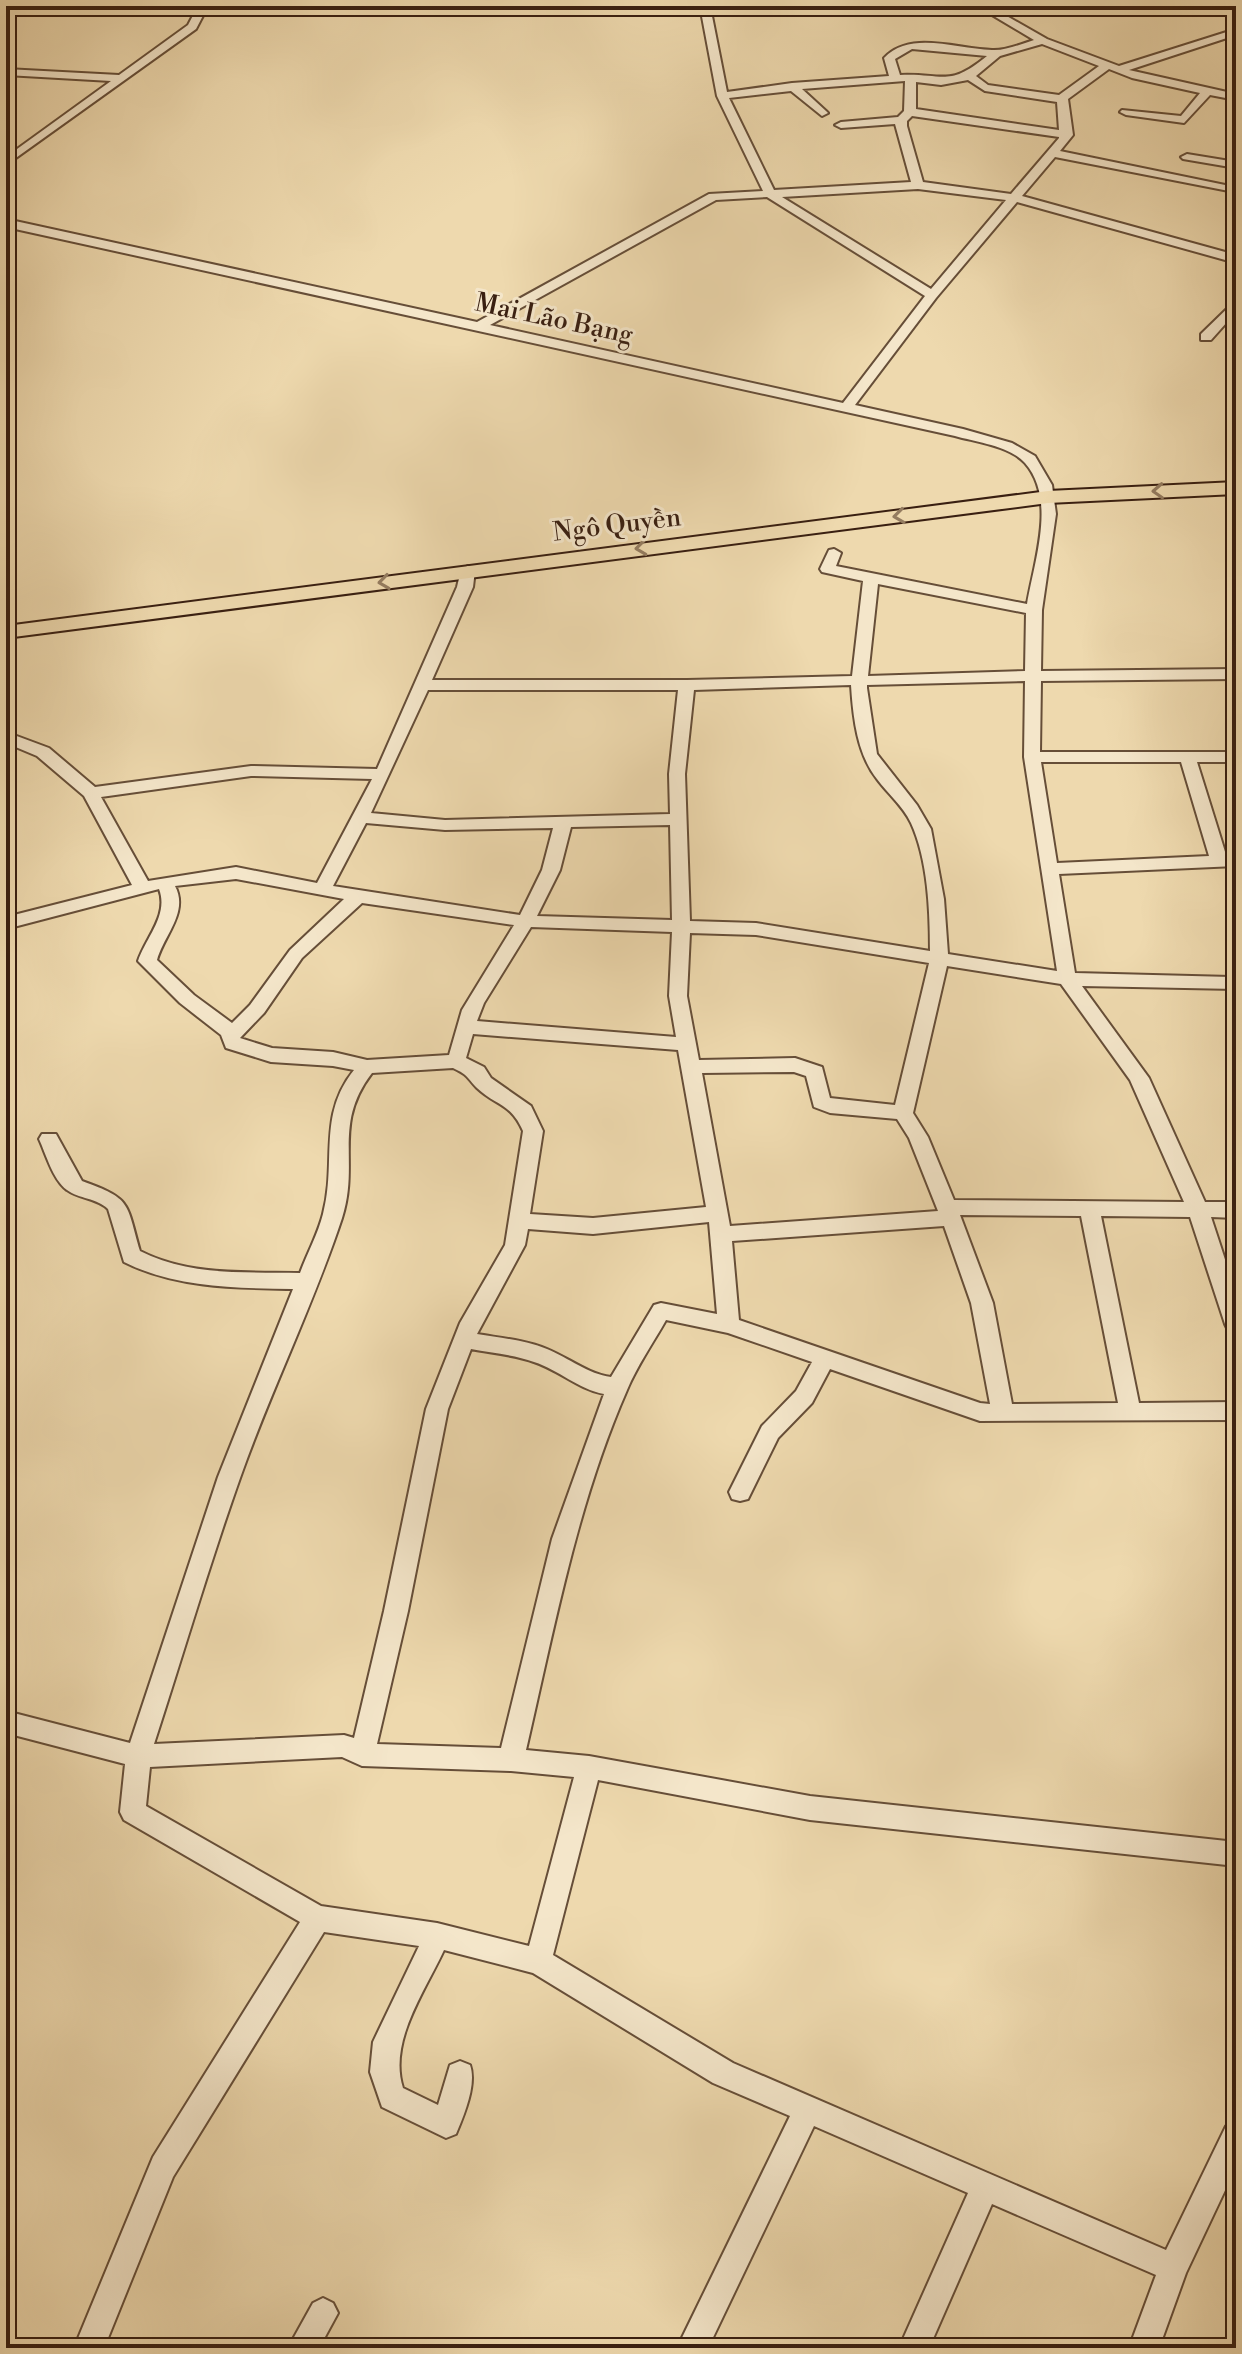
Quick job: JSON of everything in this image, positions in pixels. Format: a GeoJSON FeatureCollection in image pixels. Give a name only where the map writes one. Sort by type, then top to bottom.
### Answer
{"type":"FeatureCollection","features":[{"type":"Feature","properties":{"kind":"main road","name":"Ngô Quyền"},"geometry":{"type":"LineString","coordinates":[[6,632],[466,579],[1048,505],[1236,488]]}},
{"type":"Feature","properties":{"kind":"main road","name":"Ngô Quyền"},"geometry":{"type":"LineString","coordinates":[[1048,505],[1236,505]]}},
{"type":"Feature","properties":{"kind":"main road","name":"Ngô Quyền"},"geometry":{"type":"LineString","coordinates":[[6,647],[466,579]]}},
{"type":"Feature","properties":{"kind":"street"},"geometry":{"type":"LineString","coordinates":[[6,162],[192,27],[203,6]]}},
{"type":"Feature","properties":{"kind":"street"},"geometry":{"type":"LineString","coordinates":[[705,6],[722,96],[771,195],[932,295]]}},
{"type":"Feature","properties":{"kind":"street"},"geometry":{"type":"LineString","coordinates":[[991,10],[1043,41],[1111,69],[1236,97]]}},
{"type":"Feature","properties":{"kind":"street"},"geometry":{"type":"LineString","coordinates":[[846,408],[932,295],[1067,135],[1062,99],[1073,86],[1111,69],[1236,32]]}},
{"type":"Feature","properties":{"kind":"street"},"geometry":{"type":"LineString","coordinates":[[896,79],[889,58],[906,47],[996,54],[1043,41]]}},
{"type":"Feature","properties":{"kind":"street"},"geometry":{"type":"LineString","coordinates":[[722,96],[792,86],[911,78],[941,82],[969,76],[996,54]]}},
{"type":"Feature","properties":{"kind":"street"},"geometry":{"type":"LineString","coordinates":[[6,72],[122,78]]}},
{"type":"Feature","properties":{"kind":"street"},"geometry":{"type":"LineString","coordinates":[[969,76],[985,88],[1062,99]]}},
{"type":"Feature","properties":{"kind":"street"},"geometry":{"type":"LineString","coordinates":[[911,78],[906,116],[918,185]]}},
{"type":"Feature","properties":{"kind":"street"},"geometry":{"type":"LineString","coordinates":[[792,86],[822,113]]}},
{"type":"Feature","properties":{"kind":"street"},"geometry":{"type":"LineString","coordinates":[[1126,112],[1184,120],[1206,92]]}},
{"type":"Feature","properties":{"kind":"street"},"geometry":{"type":"LineString","coordinates":[[841,125],[906,116],[1067,135]]}},
{"type":"Feature","properties":{"kind":"street"},"geometry":{"type":"LineString","coordinates":[[1054,153],[1234,188]]}},
{"type":"Feature","properties":{"kind":"street"},"geometry":{"type":"LineString","coordinates":[[1187,157],[1236,165]]}},
{"type":"Feature","properties":{"kind":"street"},"geometry":{"type":"LineString","coordinates":[[478,327],[713,197],[918,185],[1014,198],[1236,259]]}},
{"type":"Feature","properties":{"kind":"street","name":"Mai Lão Bạng"},"geometry":{"type":"LineString","coordinates":[[6,223],[1007,446],[1030,459],[1039,470],[1048,505]]}},
{"type":"Feature","properties":{"kind":"street"},"geometry":{"type":"LineString","coordinates":[[1206,337],[1236,304]]}},
{"type":"Feature","properties":{"kind":"street"},"geometry":{"type":"LineString","coordinates":[[1211,489],[1236,495]]}},
{"type":"Feature","properties":{"kind":"street"},"geometry":{"type":"LineString","coordinates":[[1048,505],[1034,610],[1032,757],[1067,979],[1139,1078],[1198,1210],[1236,1324]]}},
{"type":"Feature","properties":{"kind":"street"},"geometry":{"type":"LineString","coordinates":[[834,553],[827,569],[1034,610]]}},
{"type":"Feature","properties":{"kind":"street"},"geometry":{"type":"LineString","coordinates":[[871,578],[860,681],[869,754],[909,806],[922,829],[934,896],[939,957],[903,1113],[918,1137],[982,1303],[1003,1413]]}},
{"type":"Feature","properties":{"kind":"street"},"geometry":{"type":"LineString","coordinates":[[323,888],[383,774],[466,579]]}},
{"type":"Feature","properties":{"kind":"street"},"geometry":{"type":"LineString","coordinates":[[420,685],[687,685],[1236,674]]}},
{"type":"Feature","properties":{"kind":"street"},"geometry":{"type":"LineString","coordinates":[[687,685],[677,774],[681,928],[678,996],[719,1223],[729,1325]]}},
{"type":"Feature","properties":{"kind":"street"},"geometry":{"type":"LineString","coordinates":[[6,737],[43,752],[91,793],[143,888]]}},
{"type":"Feature","properties":{"kind":"street"},"geometry":{"type":"LineString","coordinates":[[1032,757],[1236,757]]}},
{"type":"Feature","properties":{"kind":"street"},"geometry":{"type":"LineString","coordinates":[[1049,869],[1231,865],[1196,791],[1188,757]]}},
{"type":"Feature","properties":{"kind":"street"},"geometry":{"type":"LineString","coordinates":[[91,793],[251,771],[383,774]]}},
{"type":"Feature","properties":{"kind":"street"},"geometry":{"type":"LineString","coordinates":[[360,817],[422,825],[678,819]]}},
{"type":"Feature","properties":{"kind":"street"},"geometry":{"type":"LineString","coordinates":[[456,1061],[472,1007],[524,921],[554,860],[563,822]]}},
{"type":"Feature","properties":{"kind":"street"},"geometry":{"type":"LineString","coordinates":[[6,923],[164,882],[236,873],[357,897],[524,921],[756,929],[1067,979],[1236,983]]}},
{"type":"Feature","properties":{"kind":"street"},"geometry":{"type":"LineString","coordinates":[[164,882],[173,897],[171,915],[151,948],[147,961],[187,999],[233,1034]]}},
{"type":"Feature","properties":{"kind":"street"},"geometry":{"type":"LineString","coordinates":[[357,897],[296,954],[257,1009],[229,1037],[233,1043],[271,1055],[333,1059],[367,1067],[456,1061],[477,1072],[484,1083],[524,1111],[533,1131],[515,1245],[482,1302],[443,1387],[362,1755]]}},
{"type":"Feature","properties":{"kind":"street"},"geometry":{"type":"LineString","coordinates":[[1236,938],[1236,972]]}},
{"type":"Feature","properties":{"kind":"street"},"geometry":{"type":"LineString","coordinates":[[467,1027],[686,1044]]}},
{"type":"Feature","properties":{"kind":"street"},"geometry":{"type":"LineString","coordinates":[[689,1067],[795,1065],[815,1072],[821,1102],[830,1106],[903,1113]]}},
{"type":"Feature","properties":{"kind":"street"},"geometry":{"type":"LineString","coordinates":[[367,1067],[351,1087],[342,1106],[338,1131],[341,1159],[333,1215],[229,1477],[138,1756],[133,1812],[318,1918],[437,1936],[538,1961],[723,2073],[1173,2268]]}},
{"type":"Feature","properties":{"kind":"street"},"geometry":{"type":"LineString","coordinates":[[49,1139],[68,1179],[110,1199],[117,1206],[131,1256],[145,1266],[217,1277],[308,1281]]}},
{"type":"Feature","properties":{"kind":"street"},"geometry":{"type":"LineString","coordinates":[[1090,1210],[1130,1411]]}},
{"type":"Feature","properties":{"kind":"street"},"geometry":{"type":"LineString","coordinates":[[518,1220],[565,1226],[619,1226],[949,1212],[1236,1210]]}},
{"type":"Feature","properties":{"kind":"street"},"geometry":{"type":"LineString","coordinates":[[511,1760],[564,1539],[617,1387],[661,1311],[729,1325],[980,1412],[1236,1411]]}},
{"type":"Feature","properties":{"kind":"street"},"geometry":{"type":"LineString","coordinates":[[466,1340],[535,1353],[564,1365],[592,1383],[617,1387]]}},
{"type":"Feature","properties":{"kind":"street"},"geometry":{"type":"LineString","coordinates":[[740,1492],[770,1432],[804,1397],[826,1357]]}},
{"type":"Feature","properties":{"kind":"street"},"geometry":{"type":"LineString","coordinates":[[6,1722],[138,1756],[344,1746],[362,1755],[511,1760],[589,1767],[810,1808],[1236,1854]]}},
{"type":"Feature","properties":{"kind":"street"},"geometry":{"type":"LineString","coordinates":[[538,1961],[589,1767]]}},
{"type":"Feature","properties":{"kind":"street"},"geometry":{"type":"LineString","coordinates":[[89,2348],[163,2167],[318,1918]]}},
{"type":"Feature","properties":{"kind":"street"},"geometry":{"type":"LineString","coordinates":[[437,1936],[387,2042],[384,2072],[392,2097],[446,2124],[460,2075]]}},
{"type":"Feature","properties":{"kind":"street"},"geometry":{"type":"LineString","coordinates":[[692,2348],[807,2110]]}},
{"type":"Feature","properties":{"kind":"street"},"geometry":{"type":"LineString","coordinates":[[1144,2348],[1173,2268],[1234,2149]]}},
{"type":"Feature","properties":{"kind":"street"},"geometry":{"type":"LineString","coordinates":[[914,2348],[985,2187]]}},
{"type":"Feature","properties":{"kind":"street"},"geometry":{"type":"LineString","coordinates":[[303,2348],[323,2313]]}}]}
